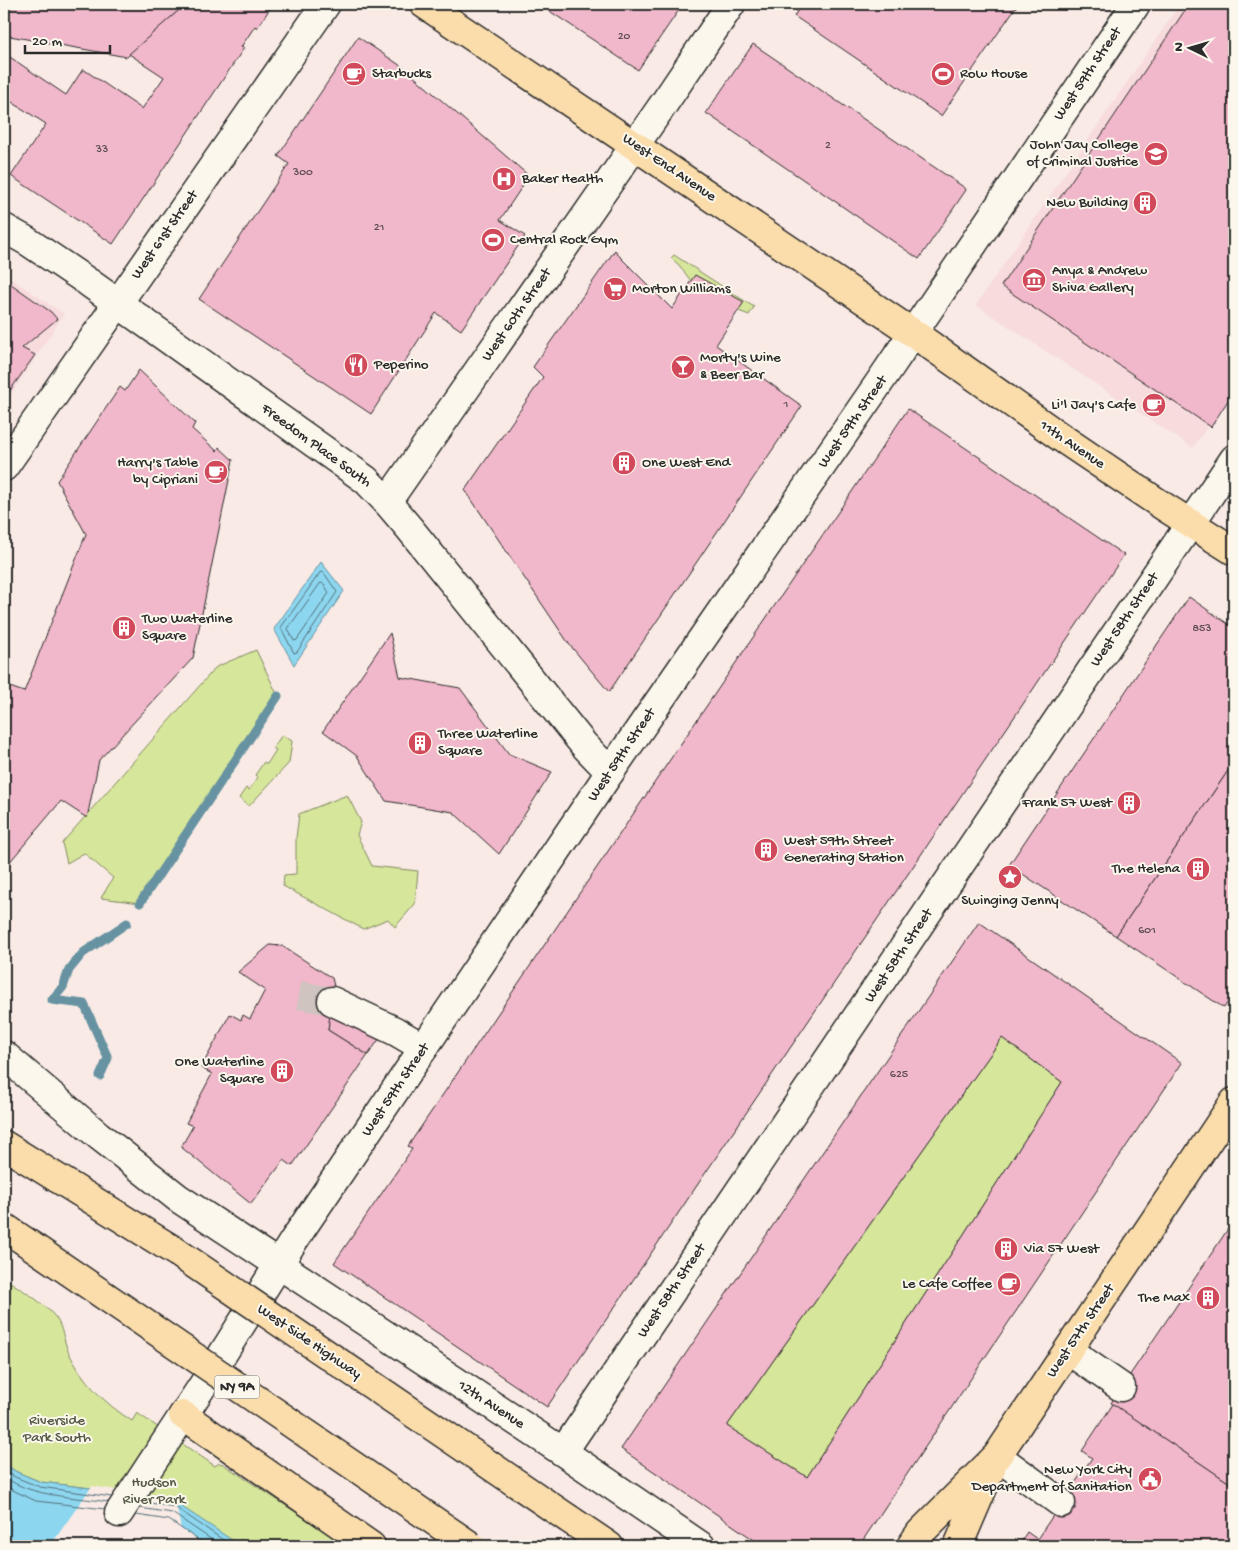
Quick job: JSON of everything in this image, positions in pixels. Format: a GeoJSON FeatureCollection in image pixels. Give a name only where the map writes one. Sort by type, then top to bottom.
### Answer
{"type":"FeatureCollection","features":[{"type":"Feature","properties":{"kind":"main road","name":"West End Avenue"},"geometry":{"type":"LineString","coordinates":[[424,4],[913,333]]}},
{"type":"Feature","properties":{"kind":"main road","name":"11th Avenue"},"geometry":{"type":"LineString","coordinates":[[913,333],[1059,436],[1234,551]]}},
{"type":"Feature","properties":{"kind":"main road","name":"West 57th Street"},"geometry":{"type":"LineString","coordinates":[[911,1546],[920,1533],[997,1456],[1234,1102]]}},
{"type":"Feature","properties":{"kind":"main road","name":"West Side Highway"},"geometry":{"type":"LineString","coordinates":[[4,1145],[178,1253],[609,1546]]}},
{"type":"Feature","properties":{"kind":"main road","name":"NY 9A"},"geometry":{"type":"LineString","coordinates":[[4,1227],[471,1546]]}},
{"type":"Feature","properties":{"kind":"main road"},"geometry":{"type":"LineString","coordinates":[[183,1415],[371,1546]]}},
{"type":"Feature","properties":{"kind":"main road"},"geometry":{"type":"LineString","coordinates":[[958,1546],[997,1456]]}},
{"type":"Feature","properties":{"kind":"street","name":"West 61st Street"},"geometry":{"type":"LineString","coordinates":[[4,467],[326,4]]}},
{"type":"Feature","properties":{"kind":"street","name":"West 60th Street"},"geometry":{"type":"LineString","coordinates":[[387,502],[731,4]]}},
{"type":"Feature","properties":{"kind":"street","name":"West 59th Street"},"geometry":{"type":"LineString","coordinates":[[119,1513],[294,1240],[610,772],[913,333],[1136,4]]}},
{"type":"Feature","properties":{"kind":"street","name":"Freedom Place South"},"geometry":{"type":"LineString","coordinates":[[4,228],[28,241],[118,303],[366,480],[387,502],[584,745],[610,772]]}},
{"type":"Feature","properties":{"kind":"street","name":"West 58th Street"},"geometry":{"type":"LineString","coordinates":[[563,1452],[1234,459]]}},
{"type":"Feature","properties":{"kind":"street"},"geometry":{"type":"LineString","coordinates":[[332,1001],[395,1031],[424,1048]]}},
{"type":"Feature","properties":{"kind":"street","name":"12th Avenue"},"geometry":{"type":"LineString","coordinates":[[4,1055],[98,1135],[178,1198],[563,1452],[701,1546]]}},
{"type":"Feature","properties":{"kind":"street"},"geometry":{"type":"LineString","coordinates":[[1068,1350],[1121,1387]]}},
{"type":"Feature","properties":{"kind":"street"},"geometry":{"type":"LineString","coordinates":[[997,1456],[1061,1502]]}},
{"type":"Feature","properties":{"kind":"shaded area","name":"John Jay College of Criminal Justice"},"geometry":{"type":"Polygon","coordinates":[[[1180,4],[1234,4],[1234,387],[1193,448],[976,305],[1180,4]]]}},
{"type":"Feature","properties":{"kind":"shaded area"},"geometry":{"type":"Polygon","coordinates":[[[4,274],[64,314],[4,405],[4,274]]]}},
{"type":"Feature","properties":{"kind":"green space"},"geometry":{"type":"Polygon","coordinates":[[[674,255],[754,307],[749,315],[703,297],[679,265],[671,258],[674,255]]]}},
{"type":"Feature","properties":{"kind":"green space"},"geometry":{"type":"Polygon","coordinates":[[[256,650],[278,696],[140,903],[101,898],[113,878],[84,853],[67,863],[62,843],[216,667],[256,650]]]}},
{"type":"Feature","properties":{"kind":"green space"},"geometry":{"type":"Polygon","coordinates":[[[282,735],[292,741],[289,763],[249,806],[239,798],[246,788],[249,790],[258,777],[255,775],[264,762],[267,764],[276,750],[273,748],[282,735]]]}},
{"type":"Feature","properties":{"kind":"green space"},"geometry":{"type":"Polygon","coordinates":[[[347,795],[361,822],[357,835],[372,866],[418,871],[415,904],[395,927],[388,919],[363,929],[283,886],[284,875],[296,874],[296,838],[299,814],[347,795]]]}},
{"type":"Feature","properties":{"kind":"green space"},"geometry":{"type":"Polygon","coordinates":[[[1002,1038],[1062,1082],[807,1477],[727,1426],[1002,1038]]]}},
{"type":"Feature","properties":{"kind":"green space"},"geometry":{"type":"Polygon","coordinates":[[[4,1278],[39,1301],[51,1312],[58,1321],[68,1351],[80,1372],[87,1382],[112,1407],[132,1421],[137,1413],[215,1466],[219,1463],[223,1464],[347,1546],[50,1546],[90,1488],[41,1482],[17,1472],[4,1464],[4,1278]]]}},
{"type":"Feature","properties":{"kind":"water"},"geometry":{"type":"Polygon","coordinates":[[[321,562],[344,591],[294,665],[274,629],[321,562]]]}},
{"type":"Feature","properties":{"kind":"water"},"geometry":{"type":"Polygon","coordinates":[[[4,1464],[17,1472],[41,1482],[90,1488],[176,1503],[241,1546],[4,1546],[4,1464]]]}},
{"type":"Feature","properties":{"kind":"pier"},"geometry":{"type":"Polygon","coordinates":[[[92,1486],[178,1500],[176,1503],[181,1529],[201,1542],[202,1546],[50,1546],[92,1486]]]}},
{"type":"Feature","properties":{"kind":"building"},"geometry":{"type":"Polygon","coordinates":[[[4,4],[186,4],[127,57],[4,35],[4,4]]]}},
{"type":"Feature","properties":{"kind":"building"},"geometry":{"type":"Polygon","coordinates":[[[186,4],[273,4],[241,47],[244,48],[113,244],[11,176],[46,124],[4,97],[4,53],[66,95],[83,69],[142,109],[164,77],[129,54],[186,4]]]}},
{"type":"Feature","properties":{"kind":"building"},"geometry":{"type":"Polygon","coordinates":[[[539,4],[683,4],[638,70],[539,4]]]}},
{"type":"Feature","properties":{"kind":"building"},"geometry":{"type":"Polygon","coordinates":[[[802,4],[1018,4],[941,116],[794,16],[802,4]]]}},
{"type":"Feature","properties":{"kind":"building","name":"John Jay College of Criminal Justice"},"geometry":{"type":"Polygon","coordinates":[[[1189,4],[1234,4],[1234,391],[1211,427],[1001,286],[1189,4]]]}},
{"type":"Feature","properties":{"kind":"building"},"geometry":{"type":"Polygon","coordinates":[[[358,37],[404,68],[529,176],[500,220],[525,236],[461,330],[436,313],[371,414],[199,299],[289,164],[278,156],[358,37]]]}},
{"type":"Feature","properties":{"kind":"building"},"geometry":{"type":"Polygon","coordinates":[[[753,44],[965,188],[966,190],[919,259],[706,113],[753,44]]]}},
{"type":"Feature","properties":{"kind":"building","name":"One West End"},"geometry":{"type":"Polygon","coordinates":[[[615,250],[672,309],[695,275],[744,302],[716,345],[802,406],[609,692],[569,644],[465,490],[543,377],[533,367],[615,250]]]}},
{"type":"Feature","properties":{"kind":"building"},"geometry":{"type":"Polygon","coordinates":[[[4,279],[51,312],[57,319],[22,348],[35,355],[4,399],[4,279]]]}},
{"type":"Feature","properties":{"kind":"building","name":"Two Waterline Square"},"geometry":{"type":"Polygon","coordinates":[[[139,370],[195,423],[192,429],[217,451],[219,447],[233,460],[193,658],[99,760],[87,818],[61,801],[8,864],[4,862],[4,685],[24,692],[86,534],[57,481],[120,387],[125,391],[139,370]]]}},
{"type":"Feature","properties":{"kind":"building","name":"West 59th Street Generating Station"},"geometry":{"type":"Polygon","coordinates":[[[908,409],[1124,555],[547,1407],[334,1263],[412,1149],[408,1146],[908,409]]]}},
{"type":"Feature","properties":{"kind":"building","name":"Frank 57 West"},"geometry":{"type":"Polygon","coordinates":[[[1189,597],[1234,628],[1234,762],[1116,936],[1009,865],[1189,597]]]}},
{"type":"Feature","properties":{"kind":"building","name":"Three Waterline Square"},"geometry":{"type":"Polygon","coordinates":[[[390,633],[400,677],[460,688],[509,754],[552,772],[499,854],[453,812],[386,801],[357,756],[323,731],[390,633]]]}},
{"type":"Feature","properties":{"kind":"building","name":"The Helena"},"geometry":{"type":"Polygon","coordinates":[[[1234,762],[1234,993],[1224,1008],[1116,936],[1234,762]]]}},
{"type":"Feature","properties":{"kind":"building","name":"Via 57 West"},"geometry":{"type":"Polygon","coordinates":[[[979,922],[1182,1063],[859,1546],[763,1546],[621,1449],[979,922]],[[1002,1038],[727,1426],[807,1477],[1062,1082],[1002,1038]]]}},
{"type":"Feature","properties":{"kind":"building","name":"One Waterline Square"},"geometry":{"type":"Polygon","coordinates":[[[270,945],[282,946],[332,978],[334,986],[328,1030],[368,1055],[292,1166],[284,1160],[251,1204],[181,1147],[193,1126],[186,1123],[212,1074],[201,1068],[230,1014],[241,1020],[243,1015],[250,1019],[265,990],[238,972],[270,945]]]}},
{"type":"Feature","properties":{"kind":"building"},"geometry":{"type":"Polygon","coordinates":[[[330,1015],[380,1038],[368,1055],[328,1030],[330,1015]]]}},
{"type":"Feature","properties":{"kind":"building","name":"The Max"},"geometry":{"type":"Polygon","coordinates":[[[1234,1220],[1234,1486],[1111,1403],[1234,1220]]]}},
{"type":"Feature","properties":{"kind":"building","name":"New York City Department of Sanitation"},"geometry":{"type":"Polygon","coordinates":[[[1113,1404],[1234,1486],[1234,1546],[1018,1546],[1027,1532],[1037,1539],[1092,1458],[1082,1451],[1113,1404]]]}},
{"type":"Feature","properties":{"kind":"waterway"},"geometry":{"type":"LineString","coordinates":[[140,903],[278,696]]}},
{"type":"Feature","properties":{"kind":"waterway"},"geometry":{"type":"LineString","coordinates":[[100,1076],[108,1058],[84,1004],[52,1000],[63,987],[69,970],[83,953],[127,923]]}},
{"type":"Feature","properties":{"kind":"tunnel"},"geometry":{"type":"LineString","coordinates":[[299,995],[332,1001]]}},
{"type":"Feature","properties":{"kind":"place","name":"Starbucks"},"geometry":{"type":"Point","coordinates":[354,74]}},
{"type":"Feature","properties":{"kind":"place","name":"Row House"},"geometry":{"type":"Point","coordinates":[943,74]}},
{"type":"Feature","properties":{"kind":"place","name":"John Jay College of Criminal Justice"},"geometry":{"type":"Point","coordinates":[1156,154]}},
{"type":"Feature","properties":{"kind":"place","name":"Baker Health"},"geometry":{"type":"Point","coordinates":[504,179]}},
{"type":"Feature","properties":{"kind":"place","name":"New Building"},"geometry":{"type":"Point","coordinates":[1145,203]}},
{"type":"Feature","properties":{"kind":"place","name":"Central Rock Gym"},"geometry":{"type":"Point","coordinates":[493,240]}},
{"type":"Feature","properties":{"kind":"place","name":"Anya & Andrew Shiva Gallery"},"geometry":{"type":"Point","coordinates":[1034,280]}},
{"type":"Feature","properties":{"kind":"place","name":"Morton Williams"},"geometry":{"type":"Point","coordinates":[615,289]}},
{"type":"Feature","properties":{"kind":"place","name":"Peperino"},"geometry":{"type":"Point","coordinates":[356,365]}},
{"type":"Feature","properties":{"kind":"place","name":"Morty's Wine & Beer Bar"},"geometry":{"type":"Point","coordinates":[683,367]}},
{"type":"Feature","properties":{"kind":"place","name":"Li'l Jay's Cafe"},"geometry":{"type":"Point","coordinates":[1154,405]}},
{"type":"Feature","properties":{"kind":"place","name":"One West End"},"geometry":{"type":"Point","coordinates":[624,463]}},
{"type":"Feature","properties":{"kind":"place","name":"Harry's Table by Cipriani"},"geometry":{"type":"Point","coordinates":[216,472]}},
{"type":"Feature","properties":{"kind":"place","name":"Two Waterline Square"},"geometry":{"type":"Point","coordinates":[124,628]}},
{"type":"Feature","properties":{"kind":"place","name":"Three Waterline Square"},"geometry":{"type":"Point","coordinates":[420,743]}},
{"type":"Feature","properties":{"kind":"place","name":"Frank 57 West"},"geometry":{"type":"Point","coordinates":[1129,803]}},
{"type":"Feature","properties":{"kind":"place","name":"West 59th Street Generating Station"},"geometry":{"type":"Point","coordinates":[766,850]}},
{"type":"Feature","properties":{"kind":"place","name":"The Helena"},"geometry":{"type":"Point","coordinates":[1198,869]}},
{"type":"Feature","properties":{"kind":"place","name":"Swinging Jenny"},"geometry":{"type":"Point","coordinates":[1010,877]}},
{"type":"Feature","properties":{"kind":"place","name":"One Waterline Square"},"geometry":{"type":"Point","coordinates":[282,1071]}},
{"type":"Feature","properties":{"kind":"place","name":"Via 57 West"},"geometry":{"type":"Point","coordinates":[1006,1249]}},
{"type":"Feature","properties":{"kind":"place","name":"Le Cafe Coffee"},"geometry":{"type":"Point","coordinates":[1009,1284]}},
{"type":"Feature","properties":{"kind":"place","name":"The Max"},"geometry":{"type":"Point","coordinates":[1208,1298]}},
{"type":"Feature","properties":{"kind":"place","name":"New York City Department of Sanitation"},"geometry":{"type":"Point","coordinates":[1150,1479]}},
{"type":"Feature","properties":{"kind":"park label","name":"Riverside Park South"},"geometry":{"type":"Point","coordinates":[57,1430]}},
{"type":"Feature","properties":{"kind":"park label","name":"Hudson River Park"},"geometry":{"type":"Point","coordinates":[154,1492]}}]}
